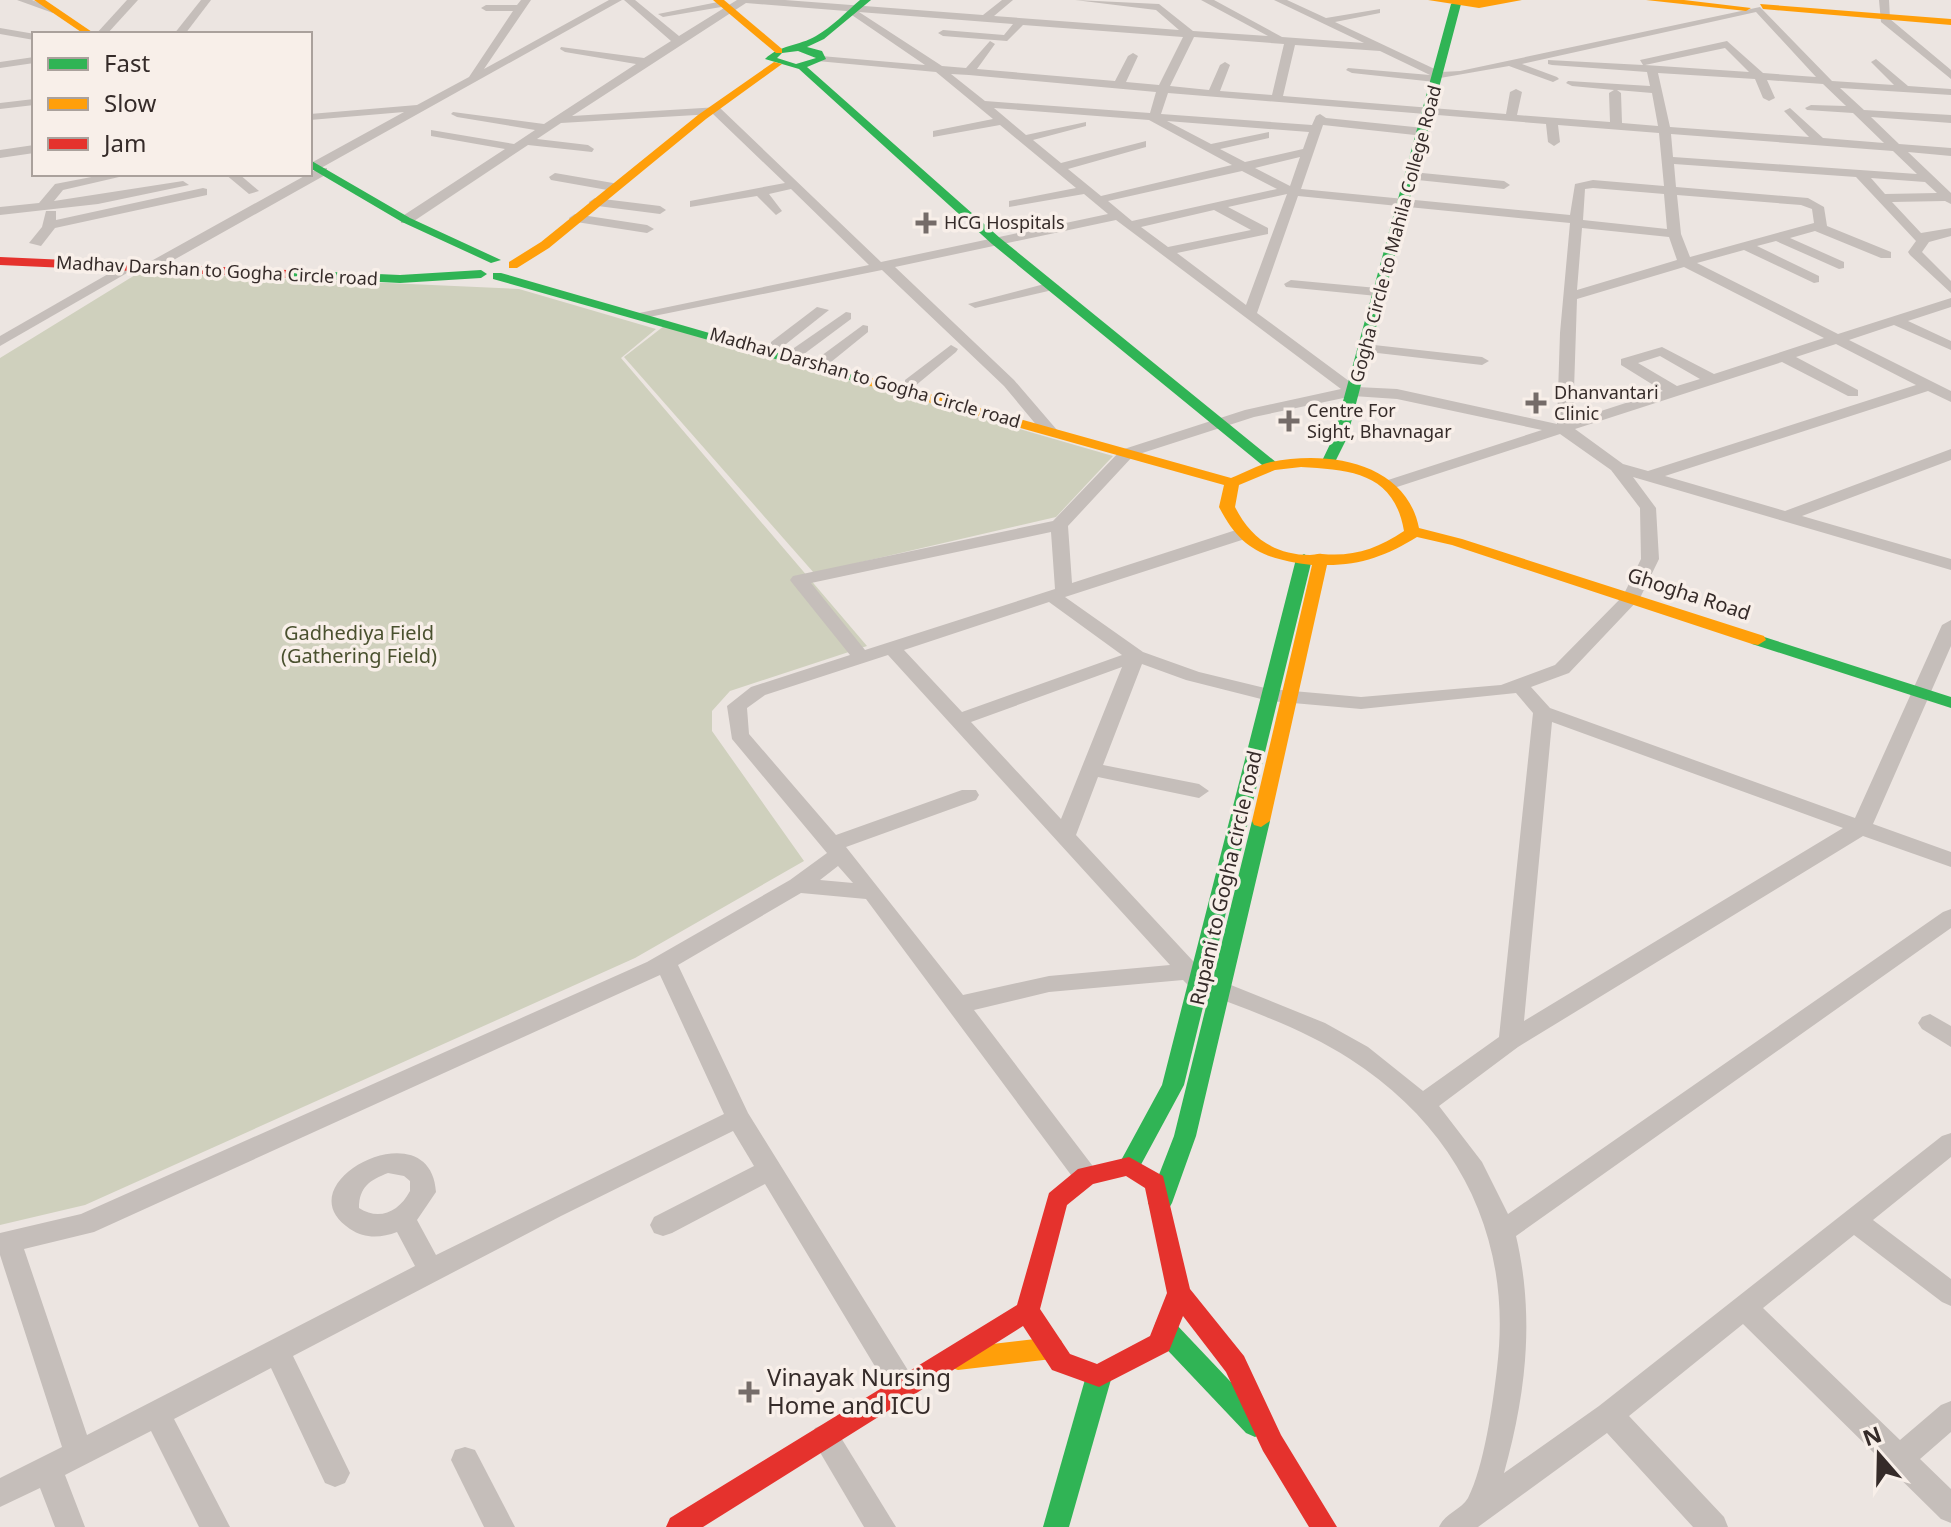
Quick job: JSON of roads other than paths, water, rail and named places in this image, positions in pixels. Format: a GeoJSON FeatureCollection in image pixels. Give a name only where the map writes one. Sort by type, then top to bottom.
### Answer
{"type":"FeatureCollection","features":[{"type":"Feature","properties":{"kind":"main road"},"geometry":{"type":"LineString","coordinates":[[1433,0],[1456,4],[1517,0]]}},
{"type":"Feature","properties":{"kind":"main road"},"geometry":{"type":"LineString","coordinates":[[1651,0],[1885,12],[1951,23]]}},
{"type":"Feature","properties":{"kind":"main road"},"geometry":{"type":"LineString","coordinates":[[1695,0],[1755,6]]}},
{"type":"Feature","properties":{"kind":"main road"},"geometry":{"type":"LineString","coordinates":[[731,4],[762,36],[801,55],[820,84],[996,241],[1272,466]]}},
{"type":"Feature","properties":{"kind":"main road","name":"Gogha Circle to Mahila College Road"},"geometry":{"type":"LineString","coordinates":[[1328,463],[1365,348],[1377,292],[1405,202],[1456,4]]}},
{"type":"Feature","properties":{"kind":"main road"},"geometry":{"type":"LineString","coordinates":[[46,5],[87,32]]}},
{"type":"Feature","properties":{"kind":"main road"},"geometry":{"type":"LineString","coordinates":[[0,255],[153,266],[394,272],[496,267],[550,238],[713,110],[759,78],[801,55],[858,5]]}},
{"type":"Feature","properties":{"kind":"main road"},"geometry":{"type":"LineString","coordinates":[[316,166],[406,220],[457,244],[462,252],[496,267]]}},
{"type":"Feature","properties":{"kind":"main road","name":"Madhav Darshan to Gogha Circle road"},"geometry":{"type":"LineString","coordinates":[[0,261],[153,266]]}},
{"type":"Feature","properties":{"kind":"main road","name":"Madhav Darshan to Gogha Circle road"},"geometry":{"type":"LineString","coordinates":[[496,267],[1238,480]]}},
{"type":"Feature","properties":{"kind":"main road","name":"Madhav Darshan to Gogha Circle road"},"geometry":{"type":"LineString","coordinates":[[653,314],[799,351],[1045,426]]}},
{"type":"Feature","properties":{"kind":"main road"},"geometry":{"type":"LineString","coordinates":[[1328,463],[1363,471],[1391,484],[1408,501],[1413,516],[1412,531],[1384,551],[1350,558],[1312,559],[1261,547],[1242,534],[1227,507],[1238,480],[1272,466],[1328,463]]}},
{"type":"Feature","properties":{"kind":"main road","name":"Ghogha Road"},"geometry":{"type":"LineString","coordinates":[[1412,531],[1457,542],[1951,703]]}},
{"type":"Feature","properties":{"kind":"main road","name":"Rupani to Gogha circle road"},"geometry":{"type":"LineString","coordinates":[[1129,1166],[1173,1085],[1194,976],[1269,695],[1312,559]]}},
{"type":"Feature","properties":{"kind":"main road","name":"Rupani to Gogha circle road"},"geometry":{"type":"LineString","coordinates":[[1160,1203],[1185,1136],[1292,697],[1312,559]]}},
{"type":"Feature","properties":{"kind":"main road"},"geometry":{"type":"LineString","coordinates":[[679,1527],[1027,1311],[1057,1200],[1086,1176],[1129,1166],[1155,1183],[1179,1293],[1235,1364],[1272,1443],[1324,1527]]}},
{"type":"Feature","properties":{"kind":"main road"},"geometry":{"type":"LineString","coordinates":[[1056,1527],[1099,1376],[1160,1343],[1179,1293]]}},
{"type":"Feature","properties":{"kind":"main road"},"geometry":{"type":"LineString","coordinates":[[1027,1311],[1061,1362],[1099,1376]]}},
{"type":"Feature","properties":{"kind":"main road"},"geometry":{"type":"LineString","coordinates":[[1165,1330],[1272,1443]]}},
{"type":"Feature","properties":{"kind":"main road"},"geometry":{"type":"LineString","coordinates":[[951,1359],[1052,1348]]}},
{"type":"Feature","properties":{"kind":"street"},"geometry":{"type":"LineString","coordinates":[[22,0],[46,5]]}},
{"type":"Feature","properties":{"kind":"street"},"geometry":{"type":"LineString","coordinates":[[103,32],[133,0]]}},
{"type":"Feature","properties":{"kind":"street"},"geometry":{"type":"LineString","coordinates":[[181,32],[206,0]]}},
{"type":"Feature","properties":{"kind":"street"},"geometry":{"type":"LineString","coordinates":[[316,166],[617,0]]}},
{"type":"Feature","properties":{"kind":"street"},"geometry":{"type":"LineString","coordinates":[[629,0],[678,41]]}},
{"type":"Feature","properties":{"kind":"street"},"geometry":{"type":"LineString","coordinates":[[974,18],[985,18],[1008,0]]}},
{"type":"Feature","properties":{"kind":"street"},"geometry":{"type":"LineString","coordinates":[[1080,0],[1159,7],[1190,34]]}},
{"type":"Feature","properties":{"kind":"street"},"geometry":{"type":"LineString","coordinates":[[1206,0],[1287,41]]}},
{"type":"Feature","properties":{"kind":"street"},"geometry":{"type":"LineString","coordinates":[[1279,0],[1438,77]]}},
{"type":"Feature","properties":{"kind":"street"},"geometry":{"type":"LineString","coordinates":[[469,83],[523,4]]}},
{"type":"Feature","properties":{"kind":"street"},"geometry":{"type":"LineString","coordinates":[[486,8],[523,4]]}},
{"type":"Feature","properties":{"kind":"street"},"geometry":{"type":"LineString","coordinates":[[406,220],[528,142],[731,4]]}},
{"type":"Feature","properties":{"kind":"street"},"geometry":{"type":"LineString","coordinates":[[683,17],[731,4]]}},
{"type":"Feature","properties":{"kind":"street"},"geometry":{"type":"LineString","coordinates":[[663,14],[731,4],[858,5],[974,18],[1190,34],[1243,44],[1287,41],[1382,48]]}},
{"type":"Feature","properties":{"kind":"street"},"geometry":{"type":"LineString","coordinates":[[858,5],[1098,200],[1353,391]]}},
{"type":"Feature","properties":{"kind":"street"},"geometry":{"type":"LineString","coordinates":[[1352,70],[1438,77],[1523,62],[1755,6],[1950,201]]}},
{"type":"Feature","properties":{"kind":"street"},"geometry":{"type":"LineString","coordinates":[[1326,21],[1376,11]]}},
{"type":"Feature","properties":{"kind":"street"},"geometry":{"type":"LineString","coordinates":[[1885,12],[1951,76]]}},
{"type":"Feature","properties":{"kind":"street"},"geometry":{"type":"LineString","coordinates":[[943,33],[1007,38],[1021,21]]}},
{"type":"Feature","properties":{"kind":"street"},"geometry":{"type":"LineString","coordinates":[[0,31],[32,37]]}},
{"type":"Feature","properties":{"kind":"street"},"geometry":{"type":"LineString","coordinates":[[1154,119],[1163,89],[1190,34]]}},
{"type":"Feature","properties":{"kind":"street"},"geometry":{"type":"LineString","coordinates":[[1261,130],[1287,41]]}},
{"type":"Feature","properties":{"kind":"street"},"geometry":{"type":"LineString","coordinates":[[969,72],[990,44]]}},
{"type":"Feature","properties":{"kind":"street"},"geometry":{"type":"LineString","coordinates":[[1625,67],[1724,44],[1760,77],[1769,98]]}},
{"type":"Feature","properties":{"kind":"street"},"geometry":{"type":"LineString","coordinates":[[565,49],[646,62]]}},
{"type":"Feature","properties":{"kind":"street"},"geometry":{"type":"LineString","coordinates":[[1923,52],[1951,54]]}},
{"type":"Feature","properties":{"kind":"street"},"geometry":{"type":"LineString","coordinates":[[488,55],[510,58]]}},
{"type":"Feature","properties":{"kind":"street"},"geometry":{"type":"LineString","coordinates":[[801,55],[1325,103],[1951,152]]}},
{"type":"Feature","properties":{"kind":"street"},"geometry":{"type":"LineString","coordinates":[[1119,85],[1133,56]]}},
{"type":"Feature","properties":{"kind":"street"},"geometry":{"type":"LineString","coordinates":[[0,65],[32,60]]}},
{"type":"Feature","properties":{"kind":"street"},"geometry":{"type":"LineString","coordinates":[[1523,62],[1951,92]]}},
{"type":"Feature","properties":{"kind":"street"},"geometry":{"type":"LineString","coordinates":[[1523,62],[1563,80],[1656,90]]}},
{"type":"Feature","properties":{"kind":"street"},"geometry":{"type":"LineString","coordinates":[[1876,62],[1905,89]]}},
{"type":"Feature","properties":{"kind":"street"},"geometry":{"type":"LineString","coordinates":[[1213,93],[1225,65]]}},
{"type":"Feature","properties":{"kind":"street"},"geometry":{"type":"LineString","coordinates":[[1652,69],[1665,129],[1674,234],[1685,262],[1949,395]]}},
{"type":"Feature","properties":{"kind":"street"},"geometry":{"type":"LineString","coordinates":[[1511,117],[1516,92]]}},
{"type":"Feature","properties":{"kind":"street"},"geometry":{"type":"LineString","coordinates":[[1615,93],[1616,125]]}},
{"type":"Feature","properties":{"kind":"street"},"geometry":{"type":"LineString","coordinates":[[0,106],[32,102]]}},
{"type":"Feature","properties":{"kind":"street"},"geometry":{"type":"LineString","coordinates":[[1251,312],[1291,191],[1325,103]]}},
{"type":"Feature","properties":{"kind":"street"},"geometry":{"type":"LineString","coordinates":[[982,104],[1261,130],[1317,125],[1424,132]]}},
{"type":"Feature","properties":{"kind":"street"},"geometry":{"type":"LineString","coordinates":[[312,117],[423,108]]}},
{"type":"Feature","properties":{"kind":"street"},"geometry":{"type":"LineString","coordinates":[[1811,108],[1951,119]]}},
{"type":"Feature","properties":{"kind":"street"},"geometry":{"type":"LineString","coordinates":[[561,120],[713,110],[1009,383],[1045,426]]}},
{"type":"Feature","properties":{"kind":"street"},"geometry":{"type":"LineString","coordinates":[[1790,111],[1819,141]]}},
{"type":"Feature","properties":{"kind":"street"},"geometry":{"type":"LineString","coordinates":[[528,142],[454,119],[548,128]]}},
{"type":"Feature","properties":{"kind":"street"},"geometry":{"type":"LineString","coordinates":[[1154,119],[1291,191]]}},
{"type":"Feature","properties":{"kind":"street"},"geometry":{"type":"LineString","coordinates":[[1552,120],[1554,142]]}},
{"type":"Feature","properties":{"kind":"street"},"geometry":{"type":"LineString","coordinates":[[937,134],[1002,121]]}},
{"type":"Feature","properties":{"kind":"street"},"geometry":{"type":"LineString","coordinates":[[1029,143],[1083,129]]}},
{"type":"Feature","properties":{"kind":"street"},"geometry":{"type":"LineString","coordinates":[[1210,148],[1261,130]]}},
{"type":"Feature","properties":{"kind":"street"},"geometry":{"type":"LineString","coordinates":[[435,133],[588,149]]}},
{"type":"Feature","properties":{"kind":"street"},"geometry":{"type":"LineString","coordinates":[[1784,138],[1792,169]]}},
{"type":"Feature","properties":{"kind":"street"},"geometry":{"type":"LineString","coordinates":[[1827,156],[1844,155],[1835,142]]}},
{"type":"Feature","properties":{"kind":"street"},"geometry":{"type":"LineString","coordinates":[[1059,168],[1142,144]]}},
{"type":"Feature","properties":{"kind":"street"},"geometry":{"type":"LineString","coordinates":[[0,154],[32,149]]}},
{"type":"Feature","properties":{"kind":"street"},"geometry":{"type":"LineString","coordinates":[[1098,200],[1307,152]]}},
{"type":"Feature","properties":{"kind":"street"},"geometry":{"type":"LineString","coordinates":[[1668,160],[1931,179]]}},
{"type":"Feature","properties":{"kind":"street"},"geometry":{"type":"LineString","coordinates":[[1755,166],[1758,198]]}},
{"type":"Feature","properties":{"kind":"street"},"geometry":{"type":"LineString","coordinates":[[1860,174],[1916,236],[1924,239],[1951,232]]}},
{"type":"Feature","properties":{"kind":"street"},"geometry":{"type":"LineString","coordinates":[[36,243],[49,225],[47,206],[59,187],[116,176]]}},
{"type":"Feature","properties":{"kind":"street"},"geometry":{"type":"LineString","coordinates":[[234,176],[253,191]]}},
{"type":"Feature","properties":{"kind":"street"},"geometry":{"type":"LineString","coordinates":[[153,266],[300,176]]}},
{"type":"Feature","properties":{"kind":"street"},"geometry":{"type":"LineString","coordinates":[[1412,176],[1504,185]]}},
{"type":"Feature","properties":{"kind":"street"},"geometry":{"type":"LineString","coordinates":[[555,177],[613,187]]}},
{"type":"Feature","properties":{"kind":"street"},"geometry":{"type":"LineString","coordinates":[[0,211],[183,185]]}},
{"type":"Feature","properties":{"kind":"street"},"geometry":{"type":"LineString","coordinates":[[695,204],[794,185]]}},
{"type":"Feature","properties":{"kind":"street"},"geometry":{"type":"LineString","coordinates":[[1565,430],[1570,297],[1579,187],[1670,190],[1815,205],[1822,224],[1570,297]]}},
{"type":"Feature","properties":{"kind":"street"},"geometry":{"type":"LineString","coordinates":[[1014,204],[1086,190]]}},
{"type":"Feature","properties":{"kind":"street"},"geometry":{"type":"LineString","coordinates":[[760,191],[776,211]]}},
{"type":"Feature","properties":{"kind":"street"},"geometry":{"type":"LineString","coordinates":[[653,314],[996,241],[1218,207],[1291,191],[1674,234]]}},
{"type":"Feature","properties":{"kind":"street"},"geometry":{"type":"LineString","coordinates":[[49,225],[203,192]]}},
{"type":"Feature","properties":{"kind":"street"},"geometry":{"type":"LineString","coordinates":[[1884,201],[1950,201]]}},
{"type":"Feature","properties":{"kind":"street"},"geometry":{"type":"LineString","coordinates":[[595,202],[660,210]]}},
{"type":"Feature","properties":{"kind":"street"},"geometry":{"type":"LineString","coordinates":[[1168,251],[1263,231],[1218,207]]}},
{"type":"Feature","properties":{"kind":"street"},"geometry":{"type":"LineString","coordinates":[[575,218],[647,229]]}},
{"type":"Feature","properties":{"kind":"street"},"geometry":{"type":"LineString","coordinates":[[1817,227],[1886,255]]}},
{"type":"Feature","properties":{"kind":"street"},"geometry":{"type":"LineString","coordinates":[[1778,237],[1839,265]]}},
{"type":"Feature","properties":{"kind":"street"},"geometry":{"type":"LineString","coordinates":[[1924,239],[1915,252],[1951,289]]}},
{"type":"Feature","properties":{"kind":"street"},"geometry":{"type":"LineString","coordinates":[[1746,246],[1814,279]]}},
{"type":"Feature","properties":{"kind":"street"},"geometry":{"type":"LineString","coordinates":[[0,342],[129,266]]}},
{"type":"Feature","properties":{"kind":"street"},"geometry":{"type":"LineString","coordinates":[[1291,284],[1377,292]]}},
{"type":"Feature","properties":{"kind":"street"},"geometry":{"type":"LineString","coordinates":[[975,304],[1052,286]]}},
{"type":"Feature","properties":{"kind":"street"},"geometry":{"type":"LineString","coordinates":[[1391,484],[1565,430],[1951,302]]}},
{"type":"Feature","properties":{"kind":"street"},"geometry":{"type":"LineString","coordinates":[[776,345],[822,310]]}},
{"type":"Feature","properties":{"kind":"street"},"geometry":{"type":"LineString","coordinates":[[799,351],[846,316]]}},
{"type":"Feature","properties":{"kind":"street"},"geometry":{"type":"LineString","coordinates":[[1895,320],[1951,346]]}},
{"type":"Feature","properties":{"kind":"street"},"geometry":{"type":"LineString","coordinates":[[826,359],[863,329]]}},
{"type":"Feature","properties":{"kind":"street"},"geometry":{"type":"LineString","coordinates":[[1365,348],[1482,361]]}},
{"type":"Feature","properties":{"kind":"street"},"geometry":{"type":"LineString","coordinates":[[910,383],[951,349]]}},
{"type":"Feature","properties":{"kind":"street"},"geometry":{"type":"LineString","coordinates":[[1676,392],[1626,362],[1662,351],[1713,380]]}},
{"type":"Feature","properties":{"kind":"street"},"geometry":{"type":"LineString","coordinates":[[1783,356],[1853,393]]}},
{"type":"Feature","properties":{"kind":"street"},"geometry":{"type":"LineString","coordinates":[[1648,476],[1928,386]]}},
{"type":"Feature","properties":{"kind":"street"},"geometry":{"type":"LineString","coordinates":[[862,658],[799,580],[1059,525],[1134,450],[1313,397],[1353,391],[1425,399],[1565,430],[1617,467],[1648,508],[1650,559],[1631,598],[1562,669],[1519,685],[1459,696],[1361,703],[1269,695],[1193,676],[1136,656],[1058,594]]}},
{"type":"Feature","properties":{"kind":"street"},"geometry":{"type":"LineString","coordinates":[[1787,516],[1951,454]]}},
{"type":"Feature","properties":{"kind":"street"},"geometry":{"type":"LineString","coordinates":[[1617,467],[1951,565]]}},
{"type":"Feature","properties":{"kind":"street"},"geometry":{"type":"LineString","coordinates":[[1058,594],[1059,525]]}},
{"type":"Feature","properties":{"kind":"street"},"geometry":{"type":"LineString","coordinates":[[1086,1176],[872,892],[739,735],[737,706],[758,691],[1242,534]]}},
{"type":"Feature","properties":{"kind":"street"},"geometry":{"type":"LineString","coordinates":[[1423,1104],[1510,1041],[1861,827],[1951,625]]}},
{"type":"Feature","properties":{"kind":"street"},"geometry":{"type":"LineString","coordinates":[[892,648],[1194,976],[1222,991],[1273,1009],[1349,1047],[1423,1104],[1466,1157],[1487,1192],[1502,1232],[1516,1312],[1512,1386],[1479,1509]]}},
{"type":"Feature","properties":{"kind":"street"},"geometry":{"type":"LineString","coordinates":[[958,720],[1136,656]]}},
{"type":"Feature","properties":{"kind":"street"},"geometry":{"type":"LineString","coordinates":[[1065,836],[1136,656]]}},
{"type":"Feature","properties":{"kind":"street"},"geometry":{"type":"LineString","coordinates":[[1519,685],[1543,712],[1951,860]]}},
{"type":"Feature","properties":{"kind":"street"},"geometry":{"type":"LineString","coordinates":[[1510,1041],[1543,712]]}},
{"type":"Feature","properties":{"kind":"street"},"geometry":{"type":"LineString","coordinates":[[1091,769],[1199,791]]}},
{"type":"Feature","properties":{"kind":"street"},"geometry":{"type":"LineString","coordinates":[[79,1455],[5,1243],[85,1224],[665,962],[798,885],[836,849],[969,795]]}},
{"type":"Feature","properties":{"kind":"street"},"geometry":{"type":"LineString","coordinates":[[798,885],[872,892]]}},
{"type":"Feature","properties":{"kind":"street"},"geometry":{"type":"LineString","coordinates":[[1502,1232],[1951,917]]}},
{"type":"Feature","properties":{"kind":"street"},"geometry":{"type":"LineString","coordinates":[[665,962],[738,1118],[904,1389]]}},
{"type":"Feature","properties":{"kind":"street"},"geometry":{"type":"LineString","coordinates":[[958,1005],[1049,984],[1194,976]]}},
{"type":"Feature","properties":{"kind":"street"},"geometry":{"type":"LineString","coordinates":[[1930,1023],[1951,1038]]}},
{"type":"Feature","properties":{"kind":"street"},"geometry":{"type":"LineString","coordinates":[[0,1493],[157,1415],[580,1191],[738,1118]]}},
{"type":"Feature","properties":{"kind":"street"},"geometry":{"type":"LineString","coordinates":[[1454,1527],[1609,1415],[1951,1143]]}},
{"type":"Feature","properties":{"kind":"street"},"geometry":{"type":"LineString","coordinates":[[663,1225],[770,1169]]}},
{"type":"Feature","properties":{"kind":"street"},"geometry":{"type":"LineString","coordinates":[[403,1218],[430,1270]]}},
{"type":"Feature","properties":{"kind":"street"},"geometry":{"type":"LineString","coordinates":[[1854,1220],[1951,1294]]}},
{"type":"Feature","properties":{"kind":"street"},"geometry":{"type":"LineString","coordinates":[[1744,1307],[1951,1509]]}},
{"type":"Feature","properties":{"kind":"street"},"geometry":{"type":"LineString","coordinates":[[277,1351],[335,1473]]}},
{"type":"Feature","properties":{"kind":"street"},"geometry":{"type":"LineString","coordinates":[[1900,1458],[1951,1414]]}},
{"type":"Feature","properties":{"kind":"street"},"geometry":{"type":"LineString","coordinates":[[157,1415],[215,1527]]}},
{"type":"Feature","properties":{"kind":"street"},"geometry":{"type":"LineString","coordinates":[[1609,1415],[1713,1527]]}},
{"type":"Feature","properties":{"kind":"street"},"geometry":{"type":"LineString","coordinates":[[825,1437],[881,1527]]}},
{"type":"Feature","properties":{"kind":"street"},"geometry":{"type":"LineString","coordinates":[[465,1460],[500,1527]]}},
{"type":"Feature","properties":{"kind":"street"},"geometry":{"type":"LineString","coordinates":[[48,1470],[70,1527]]}},
{"type":"Feature","properties":{"kind":"place","name":"HCG Hospitals"},"geometry":{"type":"Point","coordinates":[926,223]}},
{"type":"Feature","properties":{"kind":"place","name":"Dhanvantari Clinic"},"geometry":{"type":"Point","coordinates":[1536,403]}},
{"type":"Feature","properties":{"kind":"place","name":"Centre For Sight, Bhavnagar"},"geometry":{"type":"Point","coordinates":[1289,421]}},
{"type":"Feature","properties":{"kind":"place","name":"Vinayak Nursing Home and ICU"},"geometry":{"type":"Point","coordinates":[749,1392]}},
{"type":"Feature","properties":{"kind":"park label","name":"Gadhediya Field (Gathering Field)"},"geometry":{"type":"Point","coordinates":[359,644]}}]}
